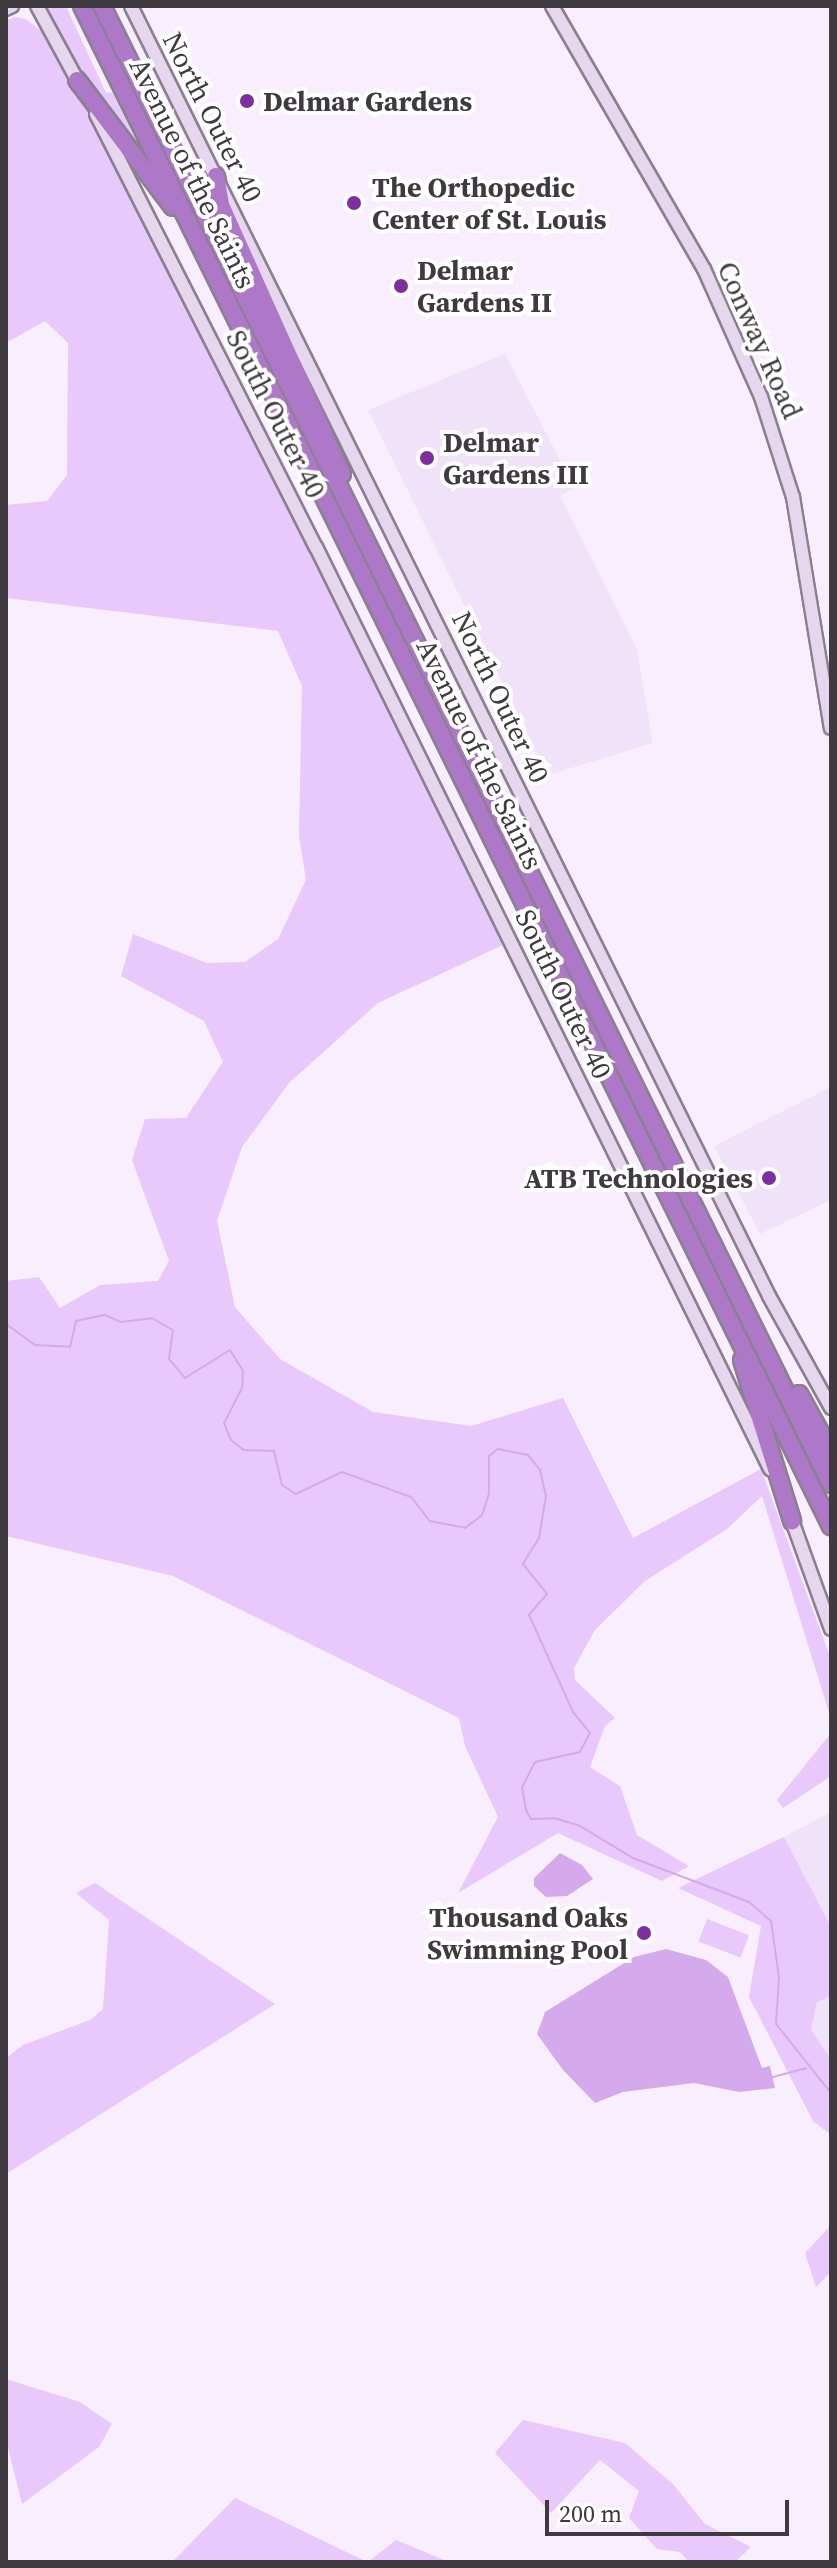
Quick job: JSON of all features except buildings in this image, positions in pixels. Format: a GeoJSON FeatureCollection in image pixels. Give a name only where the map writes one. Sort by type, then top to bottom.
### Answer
{"type":"FeatureCollection","features":[{"type":"Feature","properties":{"kind":"highway","name":"Avenue of the Saints"},"geometry":{"type":"LineString","coordinates":[[82,6],[831,1526]]}},
{"type":"Feature","properties":{"kind":"highway","name":"Avenue of the Saints"},"geometry":{"type":"LineString","coordinates":[[102,6],[831,1484]]}},
{"type":"Feature","properties":{"kind":"highway"},"geometry":{"type":"LineString","coordinates":[[77,80],[193,234]]}},
{"type":"Feature","properties":{"kind":"highway"},"geometry":{"type":"LineString","coordinates":[[216,176],[221,205],[338,461],[354,518]]}},
{"type":"Feature","properties":{"kind":"highway"},"geometry":{"type":"LineString","coordinates":[[735,1331],[792,1521]]}},
{"type":"Feature","properties":{"kind":"highway"},"geometry":{"type":"LineString","coordinates":[[771,1360],[796,1389],[831,1452]]}},
{"type":"Feature","properties":{"kind":"street"},"geometry":{"type":"LineString","coordinates":[[6,9],[12,6]]}},
{"type":"Feature","properties":{"kind":"street","name":"South Outer 40"},"geometry":{"type":"LineString","coordinates":[[37,6],[323,560],[792,1521],[831,1629]]}},
{"type":"Feature","properties":{"kind":"street","name":"North Outer 40"},"geometry":{"type":"LineString","coordinates":[[131,6],[769,1296],[831,1408]]}},
{"type":"Feature","properties":{"kind":"street","name":"Conway Road"},"geometry":{"type":"LineString","coordinates":[[552,6],[704,269],[761,397],[793,497],[831,728]]}},
{"type":"Feature","properties":{"kind":"shaded area"},"geometry":{"type":"Polygon","coordinates":[[[45,6],[66,6],[106,93],[112,92],[136,141],[132,145],[91,88],[45,6]]]}},
{"type":"Feature","properties":{"kind":"shaded area"},"geometry":{"type":"Polygon","coordinates":[[[14,17],[26,19],[47,36],[130,190],[505,944],[378,1003],[289,1083],[242,1147],[217,1221],[235,1307],[280,1359],[373,1412],[471,1426],[563,1398],[633,1538],[761,1469],[831,1659],[831,1719],[762,1496],[727,1529],[645,1581],[595,1630],[574,1668],[575,1680],[615,1718],[605,1726],[590,1767],[620,1786],[637,1835],[689,1866],[662,1881],[558,1833],[458,1893],[498,1817],[465,1746],[459,1718],[173,1576],[6,1536],[6,1281],[39,1277],[60,1308],[100,1285],[158,1281],[169,1261],[132,1160],[145,1119],[186,1118],[223,1062],[204,1021],[121,976],[133,934],[207,963],[245,962],[278,939],[306,880],[299,836],[302,686],[278,631],[6,598],[6,505],[47,501],[67,475],[68,343],[45,321],[6,343],[6,21],[14,17]]]}},
{"type":"Feature","properties":{"kind":"shaded area"},"geometry":{"type":"Polygon","coordinates":[[[505,354],[574,487],[560,496],[637,649],[653,743],[548,775],[368,410],[505,354]]]}},
{"type":"Feature","properties":{"kind":"shaded area"},"geometry":{"type":"Polygon","coordinates":[[[831,1087],[831,1200],[760,1234],[714,1146],[831,1087]]]}},
{"type":"Feature","properties":{"kind":"shaded area"},"geometry":{"type":"Polygon","coordinates":[[[831,1733],[831,1776],[783,1808],[777,1800],[831,1733]]]}},
{"type":"Feature","properties":{"kind":"shaded area"},"geometry":{"type":"Polygon","coordinates":[[[831,1812],[831,1927],[784,1837],[831,1812]]]}},
{"type":"Feature","properties":{"kind":"shaded area"},"geometry":{"type":"Polygon","coordinates":[[[784,1837],[831,1927],[831,1996],[817,2002],[811,2030],[831,2059],[831,2135],[813,2121],[749,1997],[761,1926],[678,1888],[784,1837]]]}},
{"type":"Feature","properties":{"kind":"shaded area"},"geometry":{"type":"Polygon","coordinates":[[[560,1853],[582,1865],[593,1879],[567,1896],[546,1897],[534,1886],[534,1878],[560,1853]]]}},
{"type":"Feature","properties":{"kind":"shaded area"},"geometry":{"type":"Polygon","coordinates":[[[95,1883],[275,2004],[6,2174],[6,2058],[23,2045],[90,2020],[103,2009],[109,1920],[76,1893],[95,1883]]]}},
{"type":"Feature","properties":{"kind":"shaded area"},"geometry":{"type":"Polygon","coordinates":[[[707,1919],[749,1935],[740,1958],[698,1941],[707,1919]]]}},
{"type":"Feature","properties":{"kind":"shaded area"},"geometry":{"type":"Polygon","coordinates":[[[666,1949],[706,1960],[728,1977],[762,2068],[770,2066],[775,2088],[739,2092],[694,2083],[623,2092],[595,2103],[563,2070],[537,2034],[545,2012],[634,1957],[666,1949]]]}},
{"type":"Feature","properties":{"kind":"shaded area"},"geometry":{"type":"Polygon","coordinates":[[[831,1996],[831,2059],[811,2030],[817,2002],[831,1996]]]}},
{"type":"Feature","properties":{"kind":"shaded area"},"geometry":{"type":"Polygon","coordinates":[[[831,2225],[831,2272],[816,2287],[805,2253],[831,2225]]]}},
{"type":"Feature","properties":{"kind":"shaded area"},"geometry":{"type":"Polygon","coordinates":[[[6,2379],[80,2402],[112,2424],[99,2447],[22,2504],[6,2440],[6,2379]]]}},
{"type":"Feature","properties":{"kind":"shaded area"},"geometry":{"type":"Polygon","coordinates":[[[523,2420],[625,2443],[673,2484],[705,2524],[751,2547],[735,2562],[689,2562],[680,2552],[657,2549],[629,2518],[639,2491],[600,2460],[551,2513],[495,2453],[523,2420]]]}},
{"type":"Feature","properties":{"kind":"shaded area"},"geometry":{"type":"Polygon","coordinates":[[[235,2498],[367,2562],[172,2562],[235,2498]]]}},
{"type":"Feature","properties":{"kind":"shaded area"},"geometry":{"type":"Polygon","coordinates":[[[396,2540],[449,2562],[368,2562],[396,2540]]]}},
{"type":"Feature","properties":{"kind":"waterway"},"geometry":{"type":"LineString","coordinates":[[6,1324],[35,1345],[70,1347],[76,1321],[105,1315],[121,1322],[152,1318],[173,1330],[169,1359],[185,1378],[230,1350],[243,1371],[242,1388],[224,1423],[231,1440],[244,1450],[274,1451],[282,1485],[296,1494],[342,1472],[411,1497],[430,1521],[465,1528],[482,1515],[489,1493],[489,1456],[498,1449],[528,1455],[540,1470],[546,1496],[539,1538],[523,1564],[547,1594],[529,1615],[573,1712],[590,1733],[580,1752],[535,1762],[522,1787],[526,1810],[531,1819],[554,1818],[580,1826],[633,1858],[749,1902],[771,1921],[779,1977],[776,2024],[831,2093]]}},
{"type":"Feature","properties":{"kind":"waterway"},"geometry":{"type":"LineString","coordinates":[[773,2077],[806,2068]]}},
{"type":"Feature","properties":{"kind":"place","name":"Delmar Gardens"},"geometry":{"type":"Point","coordinates":[247,101]}},
{"type":"Feature","properties":{"kind":"place","name":"The Orthopedic Center of St. Louis"},"geometry":{"type":"Point","coordinates":[354,203]}},
{"type":"Feature","properties":{"kind":"place","name":"Delmar Gardens II"},"geometry":{"type":"Point","coordinates":[401,286]}},
{"type":"Feature","properties":{"kind":"place","name":"Delmar Gardens III"},"geometry":{"type":"Point","coordinates":[427,458]}},
{"type":"Feature","properties":{"kind":"place","name":"ATB Technologies"},"geometry":{"type":"Point","coordinates":[769,1178]}},
{"type":"Feature","properties":{"kind":"place","name":"Thousand Oaks Swimming Pool"},"geometry":{"type":"Point","coordinates":[644,1933]}}]}
